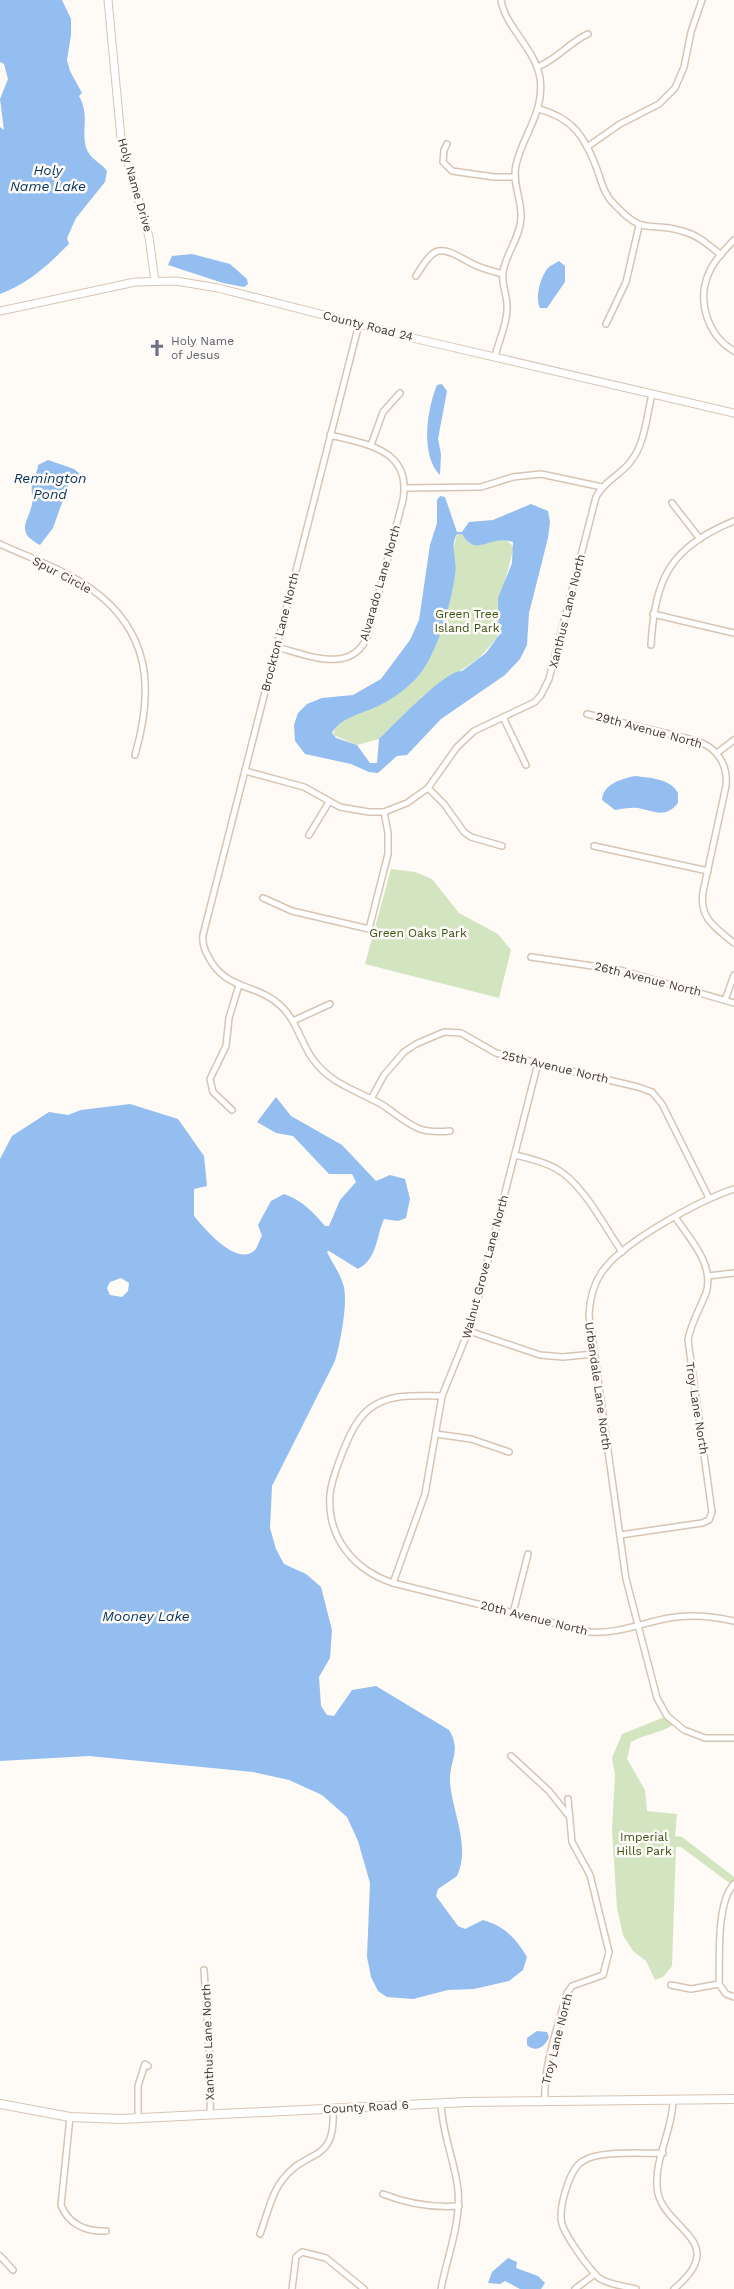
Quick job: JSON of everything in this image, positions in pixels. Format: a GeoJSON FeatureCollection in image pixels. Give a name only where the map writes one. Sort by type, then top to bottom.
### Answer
{"type":"FeatureCollection","features":[{"type":"Feature","properties":{"kind":"main road","name":"County Road 6"},"geometry":{"type":"LineString","coordinates":[[0,2104],[70,2117],[138,2118],[441,2103],[545,2100],[734,2100]]}},
{"type":"Feature","properties":{"kind":"street","name":"Holy Name Drive"},"geometry":{"type":"LineString","coordinates":[[108,0],[120,138],[149,237],[154,281]]}},
{"type":"Feature","properties":{"kind":"street"},"geometry":{"type":"LineString","coordinates":[[494,357],[507,309],[503,274],[504,265],[515,244],[521,218],[515,177],[519,156],[539,109],[541,90],[537,67],[525,43],[504,12],[501,0]]}},
{"type":"Feature","properties":{"kind":"street"},"geometry":{"type":"LineString","coordinates":[[586,147],[620,124],[659,104],[675,88],[684,67],[691,32],[702,0]]}},
{"type":"Feature","properties":{"kind":"street"},"geometry":{"type":"LineString","coordinates":[[537,67],[554,58],[574,41],[588,34]]}},
{"type":"Feature","properties":{"kind":"street"},"geometry":{"type":"LineString","coordinates":[[539,109],[566,119],[578,132],[609,199],[633,223],[649,228],[670,228],[693,234],[721,255]]}},
{"type":"Feature","properties":{"kind":"street"},"geometry":{"type":"LineString","coordinates":[[447,144],[444,150],[443,162],[452,171],[494,177],[515,177]]}},
{"type":"Feature","properties":{"kind":"street"},"geometry":{"type":"LineString","coordinates":[[606,324],[626,282],[639,226]]}},
{"type":"Feature","properties":{"kind":"street"},"geometry":{"type":"LineString","coordinates":[[734,240],[708,275],[704,298],[708,321],[719,338],[734,351]]}},
{"type":"Feature","properties":{"kind":"street"},"geometry":{"type":"LineString","coordinates":[[416,276],[430,256],[441,250],[453,252],[479,267],[503,274]]}},
{"type":"Feature","properties":{"kind":"street","name":"County Road 24"},"geometry":{"type":"LineString","coordinates":[[0,311],[116,286],[154,281],[196,284],[494,357],[734,413]]}},
{"type":"Feature","properties":{"kind":"street","name":"Brockton Lane North"},"geometry":{"type":"LineString","coordinates":[[239,985],[228,981],[214,968],[205,951],[202,940],[359,324]]}},
{"type":"Feature","properties":{"kind":"street"},"geometry":{"type":"LineString","coordinates":[[371,445],[382,412],[400,393]]}},
{"type":"Feature","properties":{"kind":"street","name":"Xanthus Lane North"},"geometry":{"type":"LineString","coordinates":[[384,812],[408,803],[428,788],[465,738],[535,702],[546,688],[593,505],[602,487],[627,467],[637,453],[652,394]]}},
{"type":"Feature","properties":{"kind":"street"},"geometry":{"type":"LineString","coordinates":[[330,436],[371,445],[388,454],[400,469],[404,488],[481,487],[513,477],[541,474],[602,487]]}},
{"type":"Feature","properties":{"kind":"street","name":"Alvarado Lane North"},"geometry":{"type":"LineString","coordinates":[[277,647],[333,660],[348,658],[361,648],[368,634],[404,488]]}},
{"type":"Feature","properties":{"kind":"street"},"geometry":{"type":"LineString","coordinates":[[672,503],[700,539]]}},
{"type":"Feature","properties":{"kind":"street"},"geometry":{"type":"LineString","coordinates":[[651,645],[653,614],[668,567],[682,552],[700,539],[734,520]]}},
{"type":"Feature","properties":{"kind":"street","name":"Spur Circle"},"geometry":{"type":"LineString","coordinates":[[0,544],[88,587],[113,607],[131,632],[143,662],[147,691],[143,726],[135,756]]}},
{"type":"Feature","properties":{"kind":"street"},"geometry":{"type":"LineString","coordinates":[[653,614],[734,633]]}},
{"type":"Feature","properties":{"kind":"street","name":"29th Avenue North"},"geometry":{"type":"LineString","coordinates":[[587,714],[698,741],[718,753],[734,740]]}},
{"type":"Feature","properties":{"kind":"street"},"geometry":{"type":"LineString","coordinates":[[503,717],[526,765]]}},
{"type":"Feature","properties":{"kind":"street"},"geometry":{"type":"LineString","coordinates":[[718,753],[726,769],[726,786],[702,900],[702,909],[710,924],[734,943]]}},
{"type":"Feature","properties":{"kind":"street"},"geometry":{"type":"LineString","coordinates":[[245,771],[304,787],[329,802],[354,810],[384,812],[388,833],[388,854],[369,929],[292,911],[263,898]]}},
{"type":"Feature","properties":{"kind":"street"},"geometry":{"type":"LineString","coordinates":[[428,788],[444,804],[464,832],[479,840],[502,846]]}},
{"type":"Feature","properties":{"kind":"street"},"geometry":{"type":"LineString","coordinates":[[309,835],[329,802]]}},
{"type":"Feature","properties":{"kind":"street"},"geometry":{"type":"LineString","coordinates":[[594,846],[708,870]]}},
{"type":"Feature","properties":{"kind":"street","name":"26th Avenue North"},"geometry":{"type":"LineString","coordinates":[[531,957],[620,970],[734,1003]]}},
{"type":"Feature","properties":{"kind":"street"},"geometry":{"type":"LineString","coordinates":[[725,1000],[734,974]]}},
{"type":"Feature","properties":{"kind":"street"},"geometry":{"type":"LineString","coordinates":[[232,1110],[213,1092],[210,1079],[226,1046],[229,1018],[239,985],[271,998],[287,1012],[312,1058],[322,1070],[345,1088],[371,1099],[421,1129],[450,1131]]}},
{"type":"Feature","properties":{"kind":"street"},"geometry":{"type":"LineString","coordinates":[[293,1021],[330,1004]]}},
{"type":"Feature","properties":{"kind":"street","name":"25th Avenue North"},"geometry":{"type":"LineString","coordinates":[[371,1099],[384,1075],[404,1052],[416,1044],[444,1032],[461,1033],[489,1050],[652,1092],[662,1104],[709,1198]]}},
{"type":"Feature","properties":{"kind":"street","name":"Walnut Grove Lane North"},"geometry":{"type":"LineString","coordinates":[[393,1583],[425,1494],[442,1396],[469,1331],[538,1063]]}},
{"type":"Feature","properties":{"kind":"street"},"geometry":{"type":"LineString","coordinates":[[514,1155],[547,1164],[566,1175],[581,1192],[622,1252]]}},
{"type":"Feature","properties":{"kind":"street","name":"Urbandale Lane North"},"geometry":{"type":"LineString","coordinates":[[734,1190],[709,1198],[675,1217],[622,1252],[598,1278],[590,1302],[589,1327],[630,1595],[657,1698],[667,1716],[684,1730],[694,1735],[710,1738],[734,1738]]}},
{"type":"Feature","properties":{"kind":"street"},"geometry":{"type":"LineString","coordinates":[[675,1217],[702,1256],[708,1276],[734,1273]]}},
{"type":"Feature","properties":{"kind":"street","name":"Troy Lane North"},"geometry":{"type":"LineString","coordinates":[[620,1535],[702,1523],[711,1516],[708,1477],[688,1340],[694,1316],[705,1295],[708,1276]]}},
{"type":"Feature","properties":{"kind":"street"},"geometry":{"type":"LineString","coordinates":[[469,1331],[540,1355],[563,1357],[593,1354]]}},
{"type":"Feature","properties":{"kind":"street"},"geometry":{"type":"LineString","coordinates":[[393,1583],[364,1569],[341,1545],[331,1520],[330,1494],[332,1481],[351,1433],[357,1423],[373,1406],[395,1397],[442,1396]]}},
{"type":"Feature","properties":{"kind":"street"},"geometry":{"type":"LineString","coordinates":[[436,1434],[471,1439],[508,1452]]}},
{"type":"Feature","properties":{"kind":"street"},"geometry":{"type":"LineString","coordinates":[[513,1613],[528,1554]]}},
{"type":"Feature","properties":{"kind":"street","name":"20th Avenue North"},"geometry":{"type":"LineString","coordinates":[[393,1583],[590,1632],[618,1632],[686,1616],[702,1616],[734,1621]]}},
{"type":"Feature","properties":{"kind":"street"},"geometry":{"type":"LineString","coordinates":[[511,1756],[549,1791],[570,1816]]}},
{"type":"Feature","properties":{"kind":"street","name":"Troy Lane North"},"geometry":{"type":"LineString","coordinates":[[545,2100],[544,2089],[549,2062],[567,1993],[572,1986],[603,1976],[609,1952],[590,1875],[572,1842],[568,1799]]}},
{"type":"Feature","properties":{"kind":"street"},"geometry":{"type":"LineString","coordinates":[[734,1884],[728,1891],[723,1905],[719,1984],[726,1994],[734,1997]]}},
{"type":"Feature","properties":{"kind":"street","name":"Xanthus Lane North"},"geometry":{"type":"LineString","coordinates":[[204,1970],[211,2076],[210,2114]]}},
{"type":"Feature","properties":{"kind":"street"},"geometry":{"type":"LineString","coordinates":[[671,1985],[691,1988],[719,1984]]}},
{"type":"Feature","properties":{"kind":"street"},"geometry":{"type":"LineString","coordinates":[[138,2118],[138,2086],[145,2064],[148,2066]]}},
{"type":"Feature","properties":{"kind":"street"},"geometry":{"type":"LineString","coordinates":[[674,2100],[673,2119],[656,2184],[660,2202],[669,2215],[692,2234],[698,2258],[691,2273],[674,2289]]}},
{"type":"Feature","properties":{"kind":"street"},"geometry":{"type":"LineString","coordinates":[[441,2103],[442,2128],[456,2176],[458,2206],[454,2236],[441,2289]]}},
{"type":"Feature","properties":{"kind":"street"},"geometry":{"type":"LineString","coordinates":[[260,2234],[276,2192],[284,2178],[321,2153],[326,2147],[333,2132],[333,2108]]}},
{"type":"Feature","properties":{"kind":"street"},"geometry":{"type":"LineString","coordinates":[[70,2117],[61,2205],[67,2217],[77,2224],[93,2231],[106,2231]]}},
{"type":"Feature","properties":{"kind":"street"},"geometry":{"type":"LineString","coordinates":[[636,2289],[606,2282],[595,2274],[562,2225],[562,2207],[572,2172],[577,2165],[590,2157],[663,2153]]}},
{"type":"Feature","properties":{"kind":"street"},"geometry":{"type":"LineString","coordinates":[[383,2194],[404,2203],[458,2206]]}},
{"type":"Feature","properties":{"kind":"street"},"geometry":{"type":"LineString","coordinates":[[292,2289],[295,2261],[299,2253],[307,2252],[326,2258],[364,2289]]}},
{"type":"Feature","properties":{"kind":"street"},"geometry":{"type":"LineString","coordinates":[[0,2256],[13,2270]]}},
{"type":"Feature","properties":{"kind":"street"},"geometry":{"type":"LineString","coordinates":[[574,2289],[595,2274]]}},
{"type":"Feature","properties":{"kind":"green space","name":"Green Tree Island Park"},"geometry":{"type":"Polygon","coordinates":[[[457,534],[462,534],[471,544],[481,545],[505,539],[514,547],[504,584],[497,638],[479,658],[423,696],[379,739],[357,745],[333,735],[336,725],[426,663],[457,534]]]}},
{"type":"Feature","properties":{"kind":"green space","name":"Green Oaks Park"},"geometry":{"type":"Polygon","coordinates":[[[391,869],[415,872],[432,879],[459,913],[498,934],[511,950],[499,998],[365,964],[391,869]]]}},
{"type":"Feature","properties":{"kind":"green space","name":"Imperial Hills Park"},"geometry":{"type":"Polygon","coordinates":[[[667,1716],[675,1724],[631,1742],[627,1759],[645,1790],[647,1811],[677,1814],[675,1836],[682,1837],[734,1877],[734,1884],[732,1885],[681,1847],[676,1847],[672,1966],[663,1977],[655,1980],[646,1961],[633,1951],[623,1935],[617,1908],[612,1831],[615,1775],[612,1758],[622,1734],[667,1716]]]}},
{"type":"Feature","properties":{"kind":"water","name":"Holy Name Lake"},"geometry":{"type":"Polygon","coordinates":[[[0,0],[62,0],[71,19],[71,35],[67,60],[70,71],[82,93],[79,96],[85,116],[84,134],[86,147],[90,155],[107,171],[105,182],[76,218],[67,238],[69,244],[29,279],[0,294],[0,127],[4,130],[0,99],[8,79],[4,64],[0,62],[0,0]]]}},
{"type":"Feature","properties":{"kind":"water"},"geometry":{"type":"Polygon","coordinates":[[[192,254],[230,264],[247,279],[248,284],[244,287],[223,283],[168,265],[172,256],[192,254]]]}},
{"type":"Feature","properties":{"kind":"water"},"geometry":{"type":"Polygon","coordinates":[[[559,261],[565,266],[565,282],[547,308],[540,308],[538,293],[545,272],[559,261]]]}},
{"type":"Feature","properties":{"kind":"water"},"geometry":{"type":"Polygon","coordinates":[[[442,384],[447,391],[438,439],[441,454],[440,475],[430,456],[427,432],[433,395],[437,385],[442,384]]]}},
{"type":"Feature","properties":{"kind":"water","name":"Remington Pond"},"geometry":{"type":"Polygon","coordinates":[[[48,460],[74,469],[80,474],[68,486],[53,528],[40,545],[27,536],[25,526],[32,504],[33,479],[38,465],[48,460]]]}},
{"type":"Feature","properties":{"kind":"water"},"geometry":{"type":"Polygon","coordinates":[[[440,496],[445,497],[457,532],[462,532],[469,522],[493,520],[531,504],[548,511],[550,522],[548,538],[529,613],[527,645],[520,659],[505,675],[441,719],[407,755],[397,756],[378,773],[369,772],[351,764],[305,754],[295,741],[294,725],[298,713],[307,704],[322,698],[353,695],[381,679],[410,640],[419,620],[430,545],[437,523],[437,500],[440,496]],[[457,534],[454,544],[456,570],[447,613],[438,641],[426,665],[419,675],[396,696],[347,719],[332,733],[336,738],[357,745],[370,763],[377,763],[379,739],[407,711],[444,679],[462,671],[486,653],[499,635],[498,598],[512,563],[513,542],[505,540],[473,545],[462,534],[457,534]]]}},
{"type":"Feature","properties":{"kind":"water"},"geometry":{"type":"Polygon","coordinates":[[[635,776],[653,778],[670,784],[678,793],[678,803],[669,811],[660,813],[635,808],[615,810],[602,800],[603,794],[609,786],[635,776]]]}},
{"type":"Feature","properties":{"kind":"water","name":"Mooney Lake"},"geometry":{"type":"Polygon","coordinates":[[[276,1097],[291,1116],[342,1145],[376,1181],[390,1175],[405,1179],[410,1199],[406,1218],[398,1221],[384,1219],[376,1246],[365,1264],[358,1269],[329,1251],[327,1252],[340,1276],[345,1291],[339,1344],[335,1361],[272,1486],[270,1528],[276,1549],[284,1564],[306,1574],[321,1587],[332,1630],[330,1658],[319,1677],[321,1706],[327,1715],[334,1716],[352,1690],[376,1686],[449,1730],[453,1737],[455,1750],[450,1782],[460,1829],[461,1865],[457,1876],[438,1889],[436,1896],[458,1926],[465,1929],[483,1920],[503,1929],[514,1939],[527,1957],[523,1970],[509,1981],[474,1989],[448,1990],[413,1999],[387,1997],[378,1991],[371,1977],[367,1957],[370,1883],[358,1841],[347,1817],[322,1795],[289,1780],[253,1772],[89,1756],[0,1761],[0,1159],[12,1136],[49,1112],[68,1115],[81,1110],[130,1104],[178,1119],[204,1156],[207,1186],[194,1189],[194,1216],[213,1237],[230,1250],[239,1254],[248,1254],[256,1249],[262,1236],[258,1225],[271,1201],[284,1194],[291,1197],[307,1207],[325,1226],[329,1226],[340,1200],[356,1182],[352,1174],[329,1174],[293,1136],[276,1133],[257,1122],[276,1097]],[[121,1278],[110,1282],[107,1288],[110,1295],[122,1297],[128,1291],[129,1283],[121,1278]]]}},
{"type":"Feature","properties":{"kind":"water"},"geometry":{"type":"Polygon","coordinates":[[[537,2031],[547,2032],[549,2037],[543,2046],[534,2049],[527,2045],[527,2038],[537,2031]]]}},
{"type":"Feature","properties":{"kind":"water"},"geometry":{"type":"Polygon","coordinates":[[[508,2258],[517,2262],[516,2268],[538,2276],[545,2283],[541,2289],[520,2289],[505,2281],[500,2284],[488,2283],[492,2272],[508,2258]]]}},
{"type":"Feature","properties":{"kind":"place","name":"Holy Name of Jesus"},"geometry":{"type":"Point","coordinates":[157,348]}}]}
